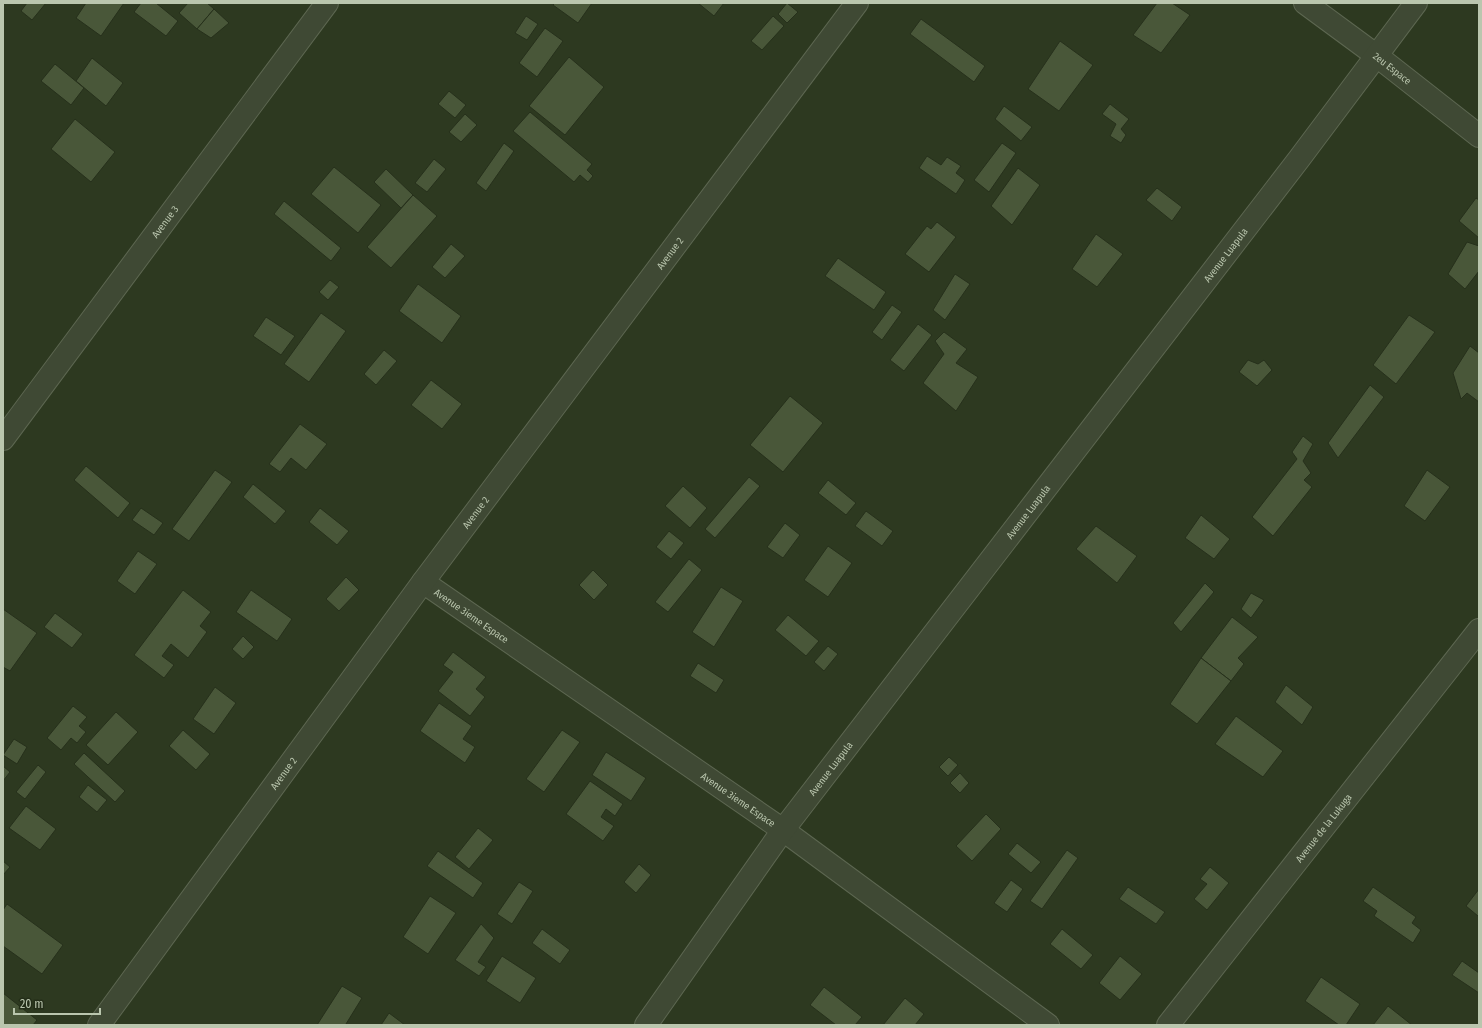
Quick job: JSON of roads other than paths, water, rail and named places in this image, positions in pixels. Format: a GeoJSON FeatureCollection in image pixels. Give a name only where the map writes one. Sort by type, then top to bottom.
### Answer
{"type":"FeatureCollection","features":[{"type":"Feature","properties":{"kind":"street","name":"Avenue 3"},"geometry":{"type":"LineString","coordinates":[[3,439],[327,3]]}},
{"type":"Feature","properties":{"kind":"street","name":"Avenue 2"},"geometry":{"type":"LineString","coordinates":[[99,1025],[423,582],[857,3]]}},
{"type":"Feature","properties":{"kind":"street","name":"2eu Espace"},"geometry":{"type":"LineString","coordinates":[[1305,3],[1377,56],[1479,136]]}},
{"type":"Feature","properties":{"kind":"street","name":"Avenue Luapula"},"geometry":{"type":"LineString","coordinates":[[646,1025],[783,830],[1300,160],[1416,3]]}},
{"type":"Feature","properties":{"kind":"street","name":"Avenue 3ieme Espace"},"geometry":{"type":"LineString","coordinates":[[423,582],[783,830],[1048,1025]]}},
{"type":"Feature","properties":{"kind":"street","name":"Avenue de la Lukuga"},"geometry":{"type":"LineString","coordinates":[[1168,1025],[1479,630]]}}]}
